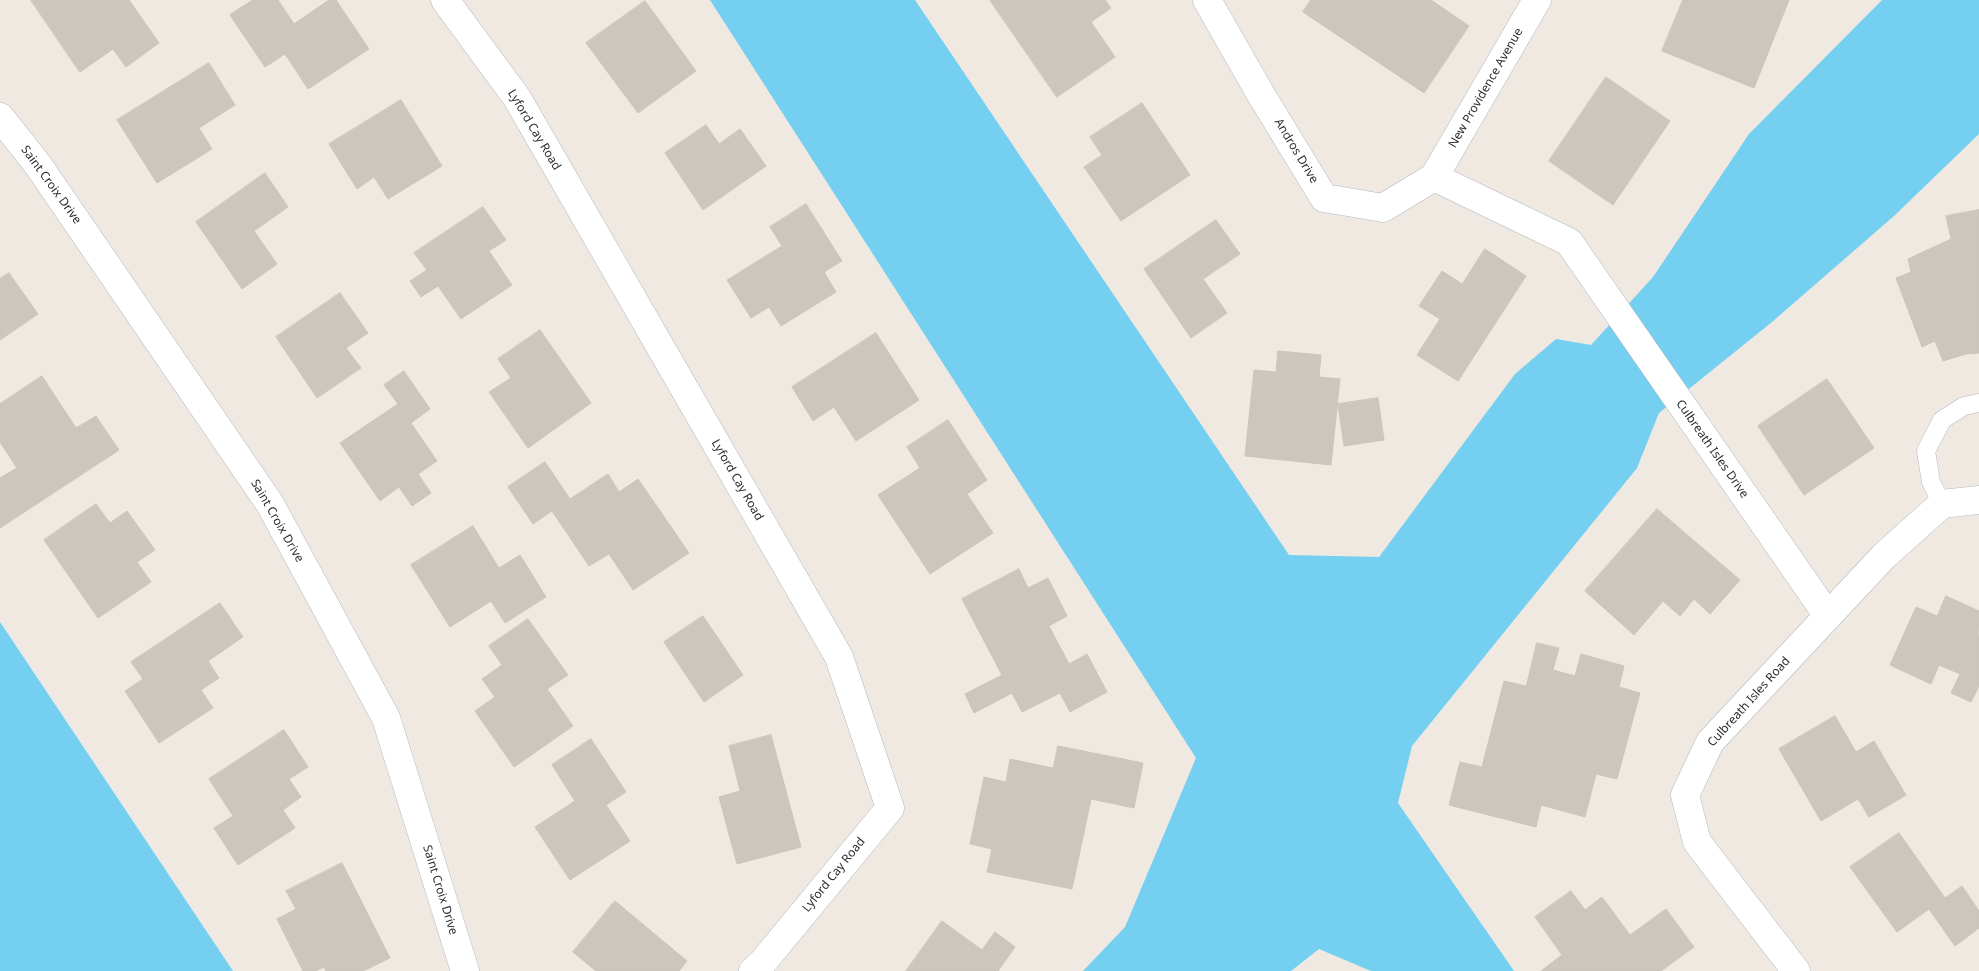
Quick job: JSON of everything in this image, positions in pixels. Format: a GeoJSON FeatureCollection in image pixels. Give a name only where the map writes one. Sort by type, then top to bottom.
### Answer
{"type":"FeatureCollection","features":[{"type":"Feature","properties":{"kind":"street","name":"Lyford Cay Road"},"geometry":{"type":"LineString","coordinates":[[445,0],[517,98],[839,657],[887,798],[890,808],[762,968]]}},
{"type":"Feature","properties":{"kind":"street","name":"Andros Drive"},"geometry":{"type":"LineString","coordinates":[[1207,0],[1324,198],[1383,208],[1434,177]]}},
{"type":"Feature","properties":{"kind":"street","name":"New Providence Avenue"},"geometry":{"type":"LineString","coordinates":[[1434,177],[1537,0]]}},
{"type":"Feature","properties":{"kind":"street","name":"Saint Croix Drive"},"geometry":{"type":"LineString","coordinates":[[0,117],[44,173],[270,504],[386,718],[466,971]]}},
{"type":"Feature","properties":{"kind":"street","name":"Culbreath Isles Drive"},"geometry":{"type":"LineString","coordinates":[[1434,177],[1569,242],[1828,616]]}},
{"type":"Feature","properties":{"kind":"street"},"geometry":{"type":"LineString","coordinates":[[1828,616],[1884,556],[1942,504],[1979,500]]}},
{"type":"Feature","properties":{"kind":"street","name":"Culbreath Isles Road"},"geometry":{"type":"LineString","coordinates":[[1796,971],[1697,842],[1684,795],[1710,742],[1828,616]]}},
{"type":"Feature","properties":{"kind":"lane"},"geometry":{"type":"LineString","coordinates":[[1942,504],[1931,482],[1926,451],[1942,420],[1964,406],[1979,403]]}},
{"type":"Feature","properties":{"kind":"water"},"geometry":{"type":"Polygon","coordinates":[[[710,0],[915,0],[1289,555],[1379,557],[1515,374],[1556,339],[1591,345],[1653,277],[1749,134],[1882,0],[1979,0],[1979,134],[1894,216],[1772,322],[1659,413],[1637,468],[1412,746],[1398,803],[1514,971],[1371,971],[1319,949],[1291,971],[1083,971],[1125,927],[1196,758],[710,0]]]}},
{"type":"Feature","properties":{"kind":"water"},"geometry":{"type":"Polygon","coordinates":[[[0,622],[233,971],[0,971],[0,622]]]}},
{"type":"Feature","properties":{"kind":"building"},"geometry":{"type":"Polygon","coordinates":[[[31,0],[129,0],[159,43],[126,67],[113,49],[80,72],[31,0]]]}},
{"type":"Feature","properties":{"kind":"building"},"geometry":{"type":"Polygon","coordinates":[[[253,0],[278,0],[294,24],[329,0],[336,0],[369,49],[308,89],[285,54],[265,67],[230,15],[253,0]]]}},
{"type":"Feature","properties":{"kind":"building"},"geometry":{"type":"Polygon","coordinates":[[[990,0],[1105,0],[1111,8],[1091,22],[1115,57],[1057,97],[990,0]]]}},
{"type":"Feature","properties":{"kind":"building"},"geometry":{"type":"Polygon","coordinates":[[[1311,0],[1431,0],[1469,26],[1424,93],[1303,12],[1311,0]]]}},
{"type":"Feature","properties":{"kind":"building"},"geometry":{"type":"Polygon","coordinates":[[[1683,0],[1789,0],[1754,88],[1662,51],[1683,0]]]}},
{"type":"Feature","properties":{"kind":"building"},"geometry":{"type":"Polygon","coordinates":[[[645,1],[696,71],[638,113],[586,43],[645,1]]]}},
{"type":"Feature","properties":{"kind":"building"},"geometry":{"type":"Polygon","coordinates":[[[209,63],[235,105],[199,128],[212,149],[157,183],[117,120],[209,63]]]}},
{"type":"Feature","properties":{"kind":"building"},"geometry":{"type":"Polygon","coordinates":[[[1606,77],[1670,121],[1613,205],[1549,161],[1606,77]]]}},
{"type":"Feature","properties":{"kind":"building"},"geometry":{"type":"Polygon","coordinates":[[[401,100],[442,166],[388,199],[374,177],[357,189],[329,144],[401,100]]]}},
{"type":"Feature","properties":{"kind":"building"},"geometry":{"type":"Polygon","coordinates":[[[1142,103],[1190,175],[1121,221],[1084,167],[1102,155],[1090,137],[1142,103]]]}},
{"type":"Feature","properties":{"kind":"building"},"geometry":{"type":"Polygon","coordinates":[[[706,125],[719,144],[740,129],[766,166],[703,210],[665,153],[706,125]]]}},
{"type":"Feature","properties":{"kind":"building"},"geometry":{"type":"Polygon","coordinates":[[[265,173],[288,207],[254,231],[277,264],[242,289],[196,222],[265,173]]]}},
{"type":"Feature","properties":{"kind":"building"},"geometry":{"type":"Polygon","coordinates":[[[806,204],[842,261],[824,272],[836,292],[781,326],[769,307],[751,318],[727,280],[782,246],[770,227],[806,204]]]}},
{"type":"Feature","properties":{"kind":"building"},"geometry":{"type":"Polygon","coordinates":[[[483,207],[506,240],[489,251],[512,285],[461,319],[438,286],[421,297],[410,281],[427,270],[414,253],[483,207]]]}},
{"type":"Feature","properties":{"kind":"building"},"geometry":{"type":"Polygon","coordinates":[[[1979,210],[1979,353],[1966,354],[1943,361],[1935,341],[1922,347],[1896,278],[1911,272],[1908,259],[1951,239],[1946,216],[1979,210]]]}},
{"type":"Feature","properties":{"kind":"building"},"geometry":{"type":"Polygon","coordinates":[[[1216,220],[1240,254],[1203,279],[1227,313],[1191,338],[1144,269],[1216,220]]]}},
{"type":"Feature","properties":{"kind":"building"},"geometry":{"type":"Polygon","coordinates":[[[1485,249],[1526,276],[1458,381],[1417,355],[1440,319],[1419,306],[1442,271],[1462,284],[1485,249]]]}},
{"type":"Feature","properties":{"kind":"building"},"geometry":{"type":"Polygon","coordinates":[[[9,273],[38,314],[0,340],[0,279],[9,273]]]}},
{"type":"Feature","properties":{"kind":"building"},"geometry":{"type":"Polygon","coordinates":[[[340,293],[368,333],[346,348],[361,368],[317,398],[276,337],[340,293]]]}},
{"type":"Feature","properties":{"kind":"building"},"geometry":{"type":"Polygon","coordinates":[[[540,330],[591,403],[528,448],[489,392],[511,378],[498,359],[540,330]]]}},
{"type":"Feature","properties":{"kind":"building"},"geometry":{"type":"Polygon","coordinates":[[[876,333],[919,400],[856,441],[834,407],[813,421],[792,387],[876,333]]]}},
{"type":"Feature","properties":{"kind":"building"},"geometry":{"type":"Polygon","coordinates":[[[1278,351],[1321,355],[1319,377],[1340,379],[1331,465],[1245,456],[1254,370],[1276,372],[1278,351]]]}},
{"type":"Feature","properties":{"kind":"building"},"geometry":{"type":"Polygon","coordinates":[[[404,371],[430,409],[411,423],[437,461],[418,474],[431,493],[412,506],[399,487],[380,501],[340,443],[398,404],[384,385],[404,371]]]}},
{"type":"Feature","properties":{"kind":"building"},"geometry":{"type":"Polygon","coordinates":[[[42,376],[76,428],[96,416],[119,450],[0,528],[0,478],[17,468],[0,442],[0,404],[42,376]]]}},
{"type":"Feature","properties":{"kind":"building"},"geometry":{"type":"Polygon","coordinates":[[[1827,379],[1874,448],[1804,495],[1758,426],[1827,379]]]}},
{"type":"Feature","properties":{"kind":"building"},"geometry":{"type":"Polygon","coordinates":[[[1378,398],[1384,440],[1344,446],[1338,404],[1378,398]]]}},
{"type":"Feature","properties":{"kind":"building"},"geometry":{"type":"Polygon","coordinates":[[[948,420],[987,480],[967,494],[993,533],[930,574],[878,495],[920,468],[907,447],[948,420]]]}},
{"type":"Feature","properties":{"kind":"building"},"geometry":{"type":"Polygon","coordinates":[[[545,462],[570,499],[608,474],[619,492],[638,479],[689,553],[633,590],[609,554],[589,566],[552,511],[533,524],[508,487],[545,462]]]}},
{"type":"Feature","properties":{"kind":"building"},"geometry":{"type":"Polygon","coordinates":[[[96,504],[110,523],[127,511],[155,550],[137,562],[151,582],[98,618],[44,540],[96,504]]]}},
{"type":"Feature","properties":{"kind":"building"},"geometry":{"type":"Polygon","coordinates":[[[1657,509],[1740,580],[1710,614],[1694,599],[1680,616],[1663,601],[1634,635],[1585,591],[1657,509]]]}},
{"type":"Feature","properties":{"kind":"building"},"geometry":{"type":"Polygon","coordinates":[[[473,526],[499,568],[520,555],[546,597],[505,623],[491,601],[450,627],[411,565],[473,526]]]}},
{"type":"Feature","properties":{"kind":"building"},"geometry":{"type":"Polygon","coordinates":[[[1019,569],[1028,588],[1048,578],[1067,616],[1049,626],[1069,664],[1087,654],[1107,692],[1070,712],[1060,693],[1022,712],[1012,693],[974,713],[965,694],[1002,675],[962,599],[1019,569]]]}},
{"type":"Feature","properties":{"kind":"building"},"geometry":{"type":"Polygon","coordinates":[[[1946,596],[1979,611],[1979,686],[1971,702],[1951,693],[1960,674],[1939,665],[1931,684],[1890,665],[1916,607],[1937,616],[1946,596]]]}},
{"type":"Feature","properties":{"kind":"building"},"geometry":{"type":"Polygon","coordinates":[[[220,603],[243,637],[208,661],[219,678],[201,690],[213,708],[159,743],[125,691],[143,679],[131,662],[220,603]]]}},
{"type":"Feature","properties":{"kind":"building"},"geometry":{"type":"Polygon","coordinates":[[[703,616],[743,675],[704,702],[664,642],[703,616]]]}},
{"type":"Feature","properties":{"kind":"building"},"geometry":{"type":"Polygon","coordinates":[[[528,619],[568,675],[547,689],[573,726],[514,767],[475,711],[495,697],[482,679],[502,665],[489,646],[528,619]]]}},
{"type":"Feature","properties":{"kind":"building"},"geometry":{"type":"Polygon","coordinates":[[[1537,643],[1559,648],[1553,670],[1575,676],[1581,654],[1624,666],[1619,687],[1640,693],[1617,779],[1596,774],[1585,817],[1541,805],[1536,827],[1449,805],[1460,762],[1482,767],[1504,681],[1526,686],[1537,643]]]}},
{"type":"Feature","properties":{"kind":"building"},"geometry":{"type":"Polygon","coordinates":[[[1835,716],[1856,752],[1874,741],[1906,795],[1869,817],[1858,799],[1821,821],[1779,749],[1835,716]]]}},
{"type":"Feature","properties":{"kind":"building"},"geometry":{"type":"Polygon","coordinates":[[[284,730],[308,767],[289,779],[301,797],[283,810],[295,828],[238,865],[214,828],[233,816],[209,779],[284,730]]]}},
{"type":"Feature","properties":{"kind":"building"},"geometry":{"type":"Polygon","coordinates":[[[771,735],[801,847],[737,864],[719,797],[740,791],[729,746],[771,735]]]}},
{"type":"Feature","properties":{"kind":"building"},"geometry":{"type":"Polygon","coordinates":[[[591,739],[626,792],[606,805],[630,841],[570,880],[535,827],[575,801],[552,765],[591,739]]]}},
{"type":"Feature","properties":{"kind":"building"},"geometry":{"type":"Polygon","coordinates":[[[1058,746],[1143,763],[1134,808],[1091,799],[1072,889],[987,872],[992,849],[970,844],[984,777],[1006,782],[1010,759],[1053,768],[1058,746]]]}},
{"type":"Feature","properties":{"kind":"building"},"geometry":{"type":"Polygon","coordinates":[[[1899,833],[1945,898],[1962,886],[1979,911],[1979,928],[1955,946],[1929,909],[1897,932],[1850,867],[1899,833]]]}},
{"type":"Feature","properties":{"kind":"building"},"geometry":{"type":"Polygon","coordinates":[[[342,863],[390,958],[363,971],[326,971],[324,967],[316,971],[303,971],[277,919],[296,909],[286,891],[342,863]]]}},
{"type":"Feature","properties":{"kind":"building"},"geometry":{"type":"Polygon","coordinates":[[[1571,891],[1585,910],[1602,897],[1630,935],[1666,909],[1694,947],[1661,971],[1541,971],[1562,955],[1535,917],[1571,891]]]}},
{"type":"Feature","properties":{"kind":"building"},"geometry":{"type":"Polygon","coordinates":[[[615,901],[687,961],[679,971],[596,971],[573,952],[615,901]]]}},
{"type":"Feature","properties":{"kind":"building"},"geometry":{"type":"Polygon","coordinates":[[[942,921],[982,950],[995,932],[1015,947],[998,971],[906,971],[942,921]]]}}]}
